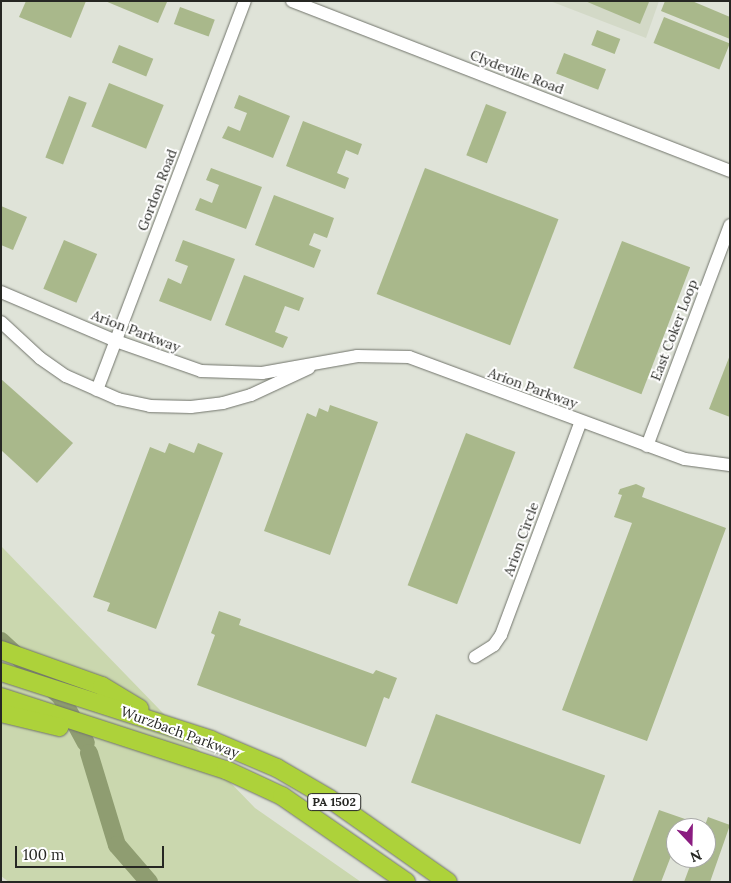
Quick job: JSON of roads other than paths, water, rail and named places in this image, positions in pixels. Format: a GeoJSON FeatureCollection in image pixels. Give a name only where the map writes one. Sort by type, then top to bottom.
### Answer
{"type":"FeatureCollection","features":[{"type":"Feature","properties":{"kind":"highway"},"geometry":{"type":"LineString","coordinates":[[1,650],[102,686],[168,726]]}},
{"type":"Feature","properties":{"kind":"highway","name":"Wurzbach Parkway"},"geometry":{"type":"LineString","coordinates":[[1,672],[211,740],[277,768],[330,799],[448,882]]}},
{"type":"Feature","properties":{"kind":"highway","name":"Wurzbach Parkway"},"geometry":{"type":"LineString","coordinates":[[1,697],[226,770],[282,796],[406,882]]}},
{"type":"Feature","properties":{"kind":"highway"},"geometry":{"type":"LineString","coordinates":[[1,713],[140,743]]}},
{"type":"Feature","properties":{"kind":"street","name":"Gordon Road"},"geometry":{"type":"LineString","coordinates":[[98,390],[245,1]]}},
{"type":"Feature","properties":{"kind":"street","name":"Clydeville Road"},"geometry":{"type":"LineString","coordinates":[[292,1],[730,171]]}},
{"type":"Feature","properties":{"kind":"street","name":"East Coker Loop"},"geometry":{"type":"LineString","coordinates":[[646,446],[730,225]]}},
{"type":"Feature","properties":{"kind":"street","name":"Arion Parkway"},"geometry":{"type":"LineString","coordinates":[[1,292],[116,341],[176,363],[223,374],[262,373],[324,360],[376,354],[409,357],[646,446],[685,459],[730,465]]}},
{"type":"Feature","properties":{"kind":"street","name":"Arion Parkway"},"geometry":{"type":"LineString","coordinates":[[1,322],[40,358],[66,376],[118,399],[150,406],[207,405],[251,395],[324,360]]}},
{"type":"Feature","properties":{"kind":"street","name":"Arion Circle"},"geometry":{"type":"LineString","coordinates":[[475,657],[494,645],[501,635],[581,421]]}},
{"type":"Feature","properties":{"kind":"waterway"},"geometry":{"type":"LineString","coordinates":[[1,641],[61,697],[86,743]]}},
{"type":"Feature","properties":{"kind":"waterway"},"geometry":{"type":"LineString","coordinates":[[89,753],[117,845],[149,882]]}}]}
